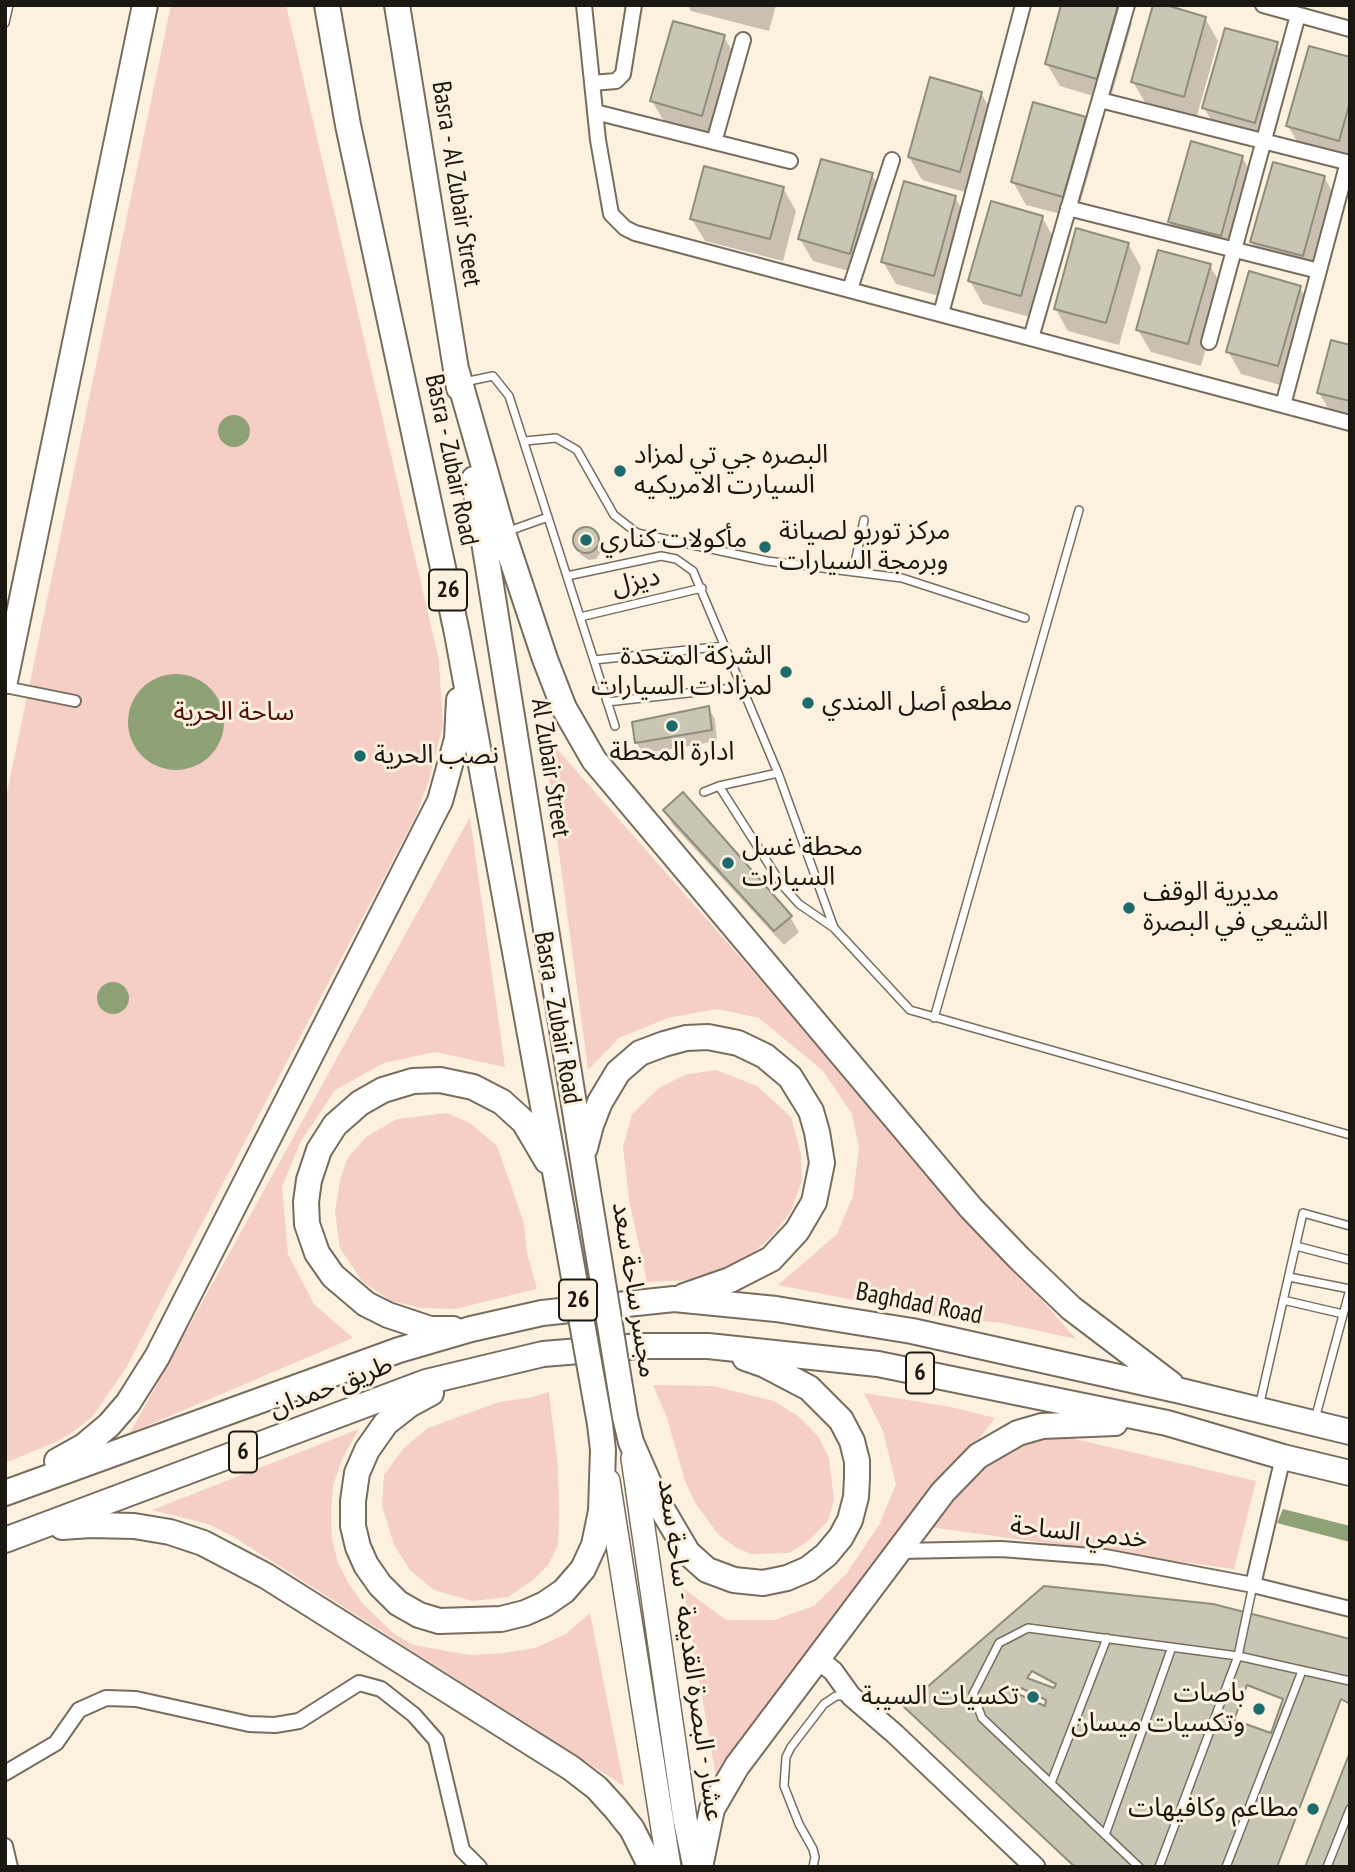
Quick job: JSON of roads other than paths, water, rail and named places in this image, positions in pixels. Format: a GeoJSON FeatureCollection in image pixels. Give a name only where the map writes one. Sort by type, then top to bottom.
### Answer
{"type":"FeatureCollection","features":[{"type":"Feature","properties":{"kind":"highway"},"geometry":{"type":"LineString","coordinates":[[5,681],[145,5]]}},
{"type":"Feature","properties":{"kind":"highway","name":"Basra - Zubair Road"},"geometry":{"type":"LineString","coordinates":[[327,5],[348,125],[457,633],[556,1177]]}},
{"type":"Feature","properties":{"kind":"highway","name":"Basra - Al Zubair Street"},"geometry":{"type":"LineString","coordinates":[[397,5],[458,377]]}},
{"type":"Feature","properties":{"kind":"highway"},"geometry":{"type":"LineString","coordinates":[[458,377],[503,533],[564,708],[594,760],[971,1208],[1071,1308],[1181,1391]]}},
{"type":"Feature","properties":{"kind":"highway","name":"Al Zubair Street"},"geometry":{"type":"LineString","coordinates":[[458,377],[585,1173]]}},
{"type":"Feature","properties":{"kind":"highway"},"geometry":{"type":"LineString","coordinates":[[5,1491],[84,1446],[109,1425],[128,1403],[157,1357],[440,802],[457,739],[460,697],[457,633]]}},
{"type":"Feature","properties":{"kind":"highway"},"geometry":{"type":"LineString","coordinates":[[585,1173],[586,1145],[600,1102],[618,1072],[640,1054],[686,1038],[708,1037],[738,1043],[765,1056],[790,1077],[811,1111],[817,1132],[822,1163],[814,1202],[797,1231],[771,1259],[730,1280],[674,1299]]}},
{"type":"Feature","properties":{"kind":"highway"},"geometry":{"type":"LineString","coordinates":[[471,1329],[430,1329],[387,1315],[366,1304],[332,1276],[317,1253],[307,1224],[309,1180],[319,1150],[335,1125],[360,1103],[383,1090],[413,1081],[440,1080],[473,1087],[502,1102],[524,1122],[556,1177]]}},
{"type":"Feature","properties":{"kind":"highway","name":"مجسر ساحة سعد"},"geometry":{"type":"LineString","coordinates":[[585,1173],[631,1442]]}},
{"type":"Feature","properties":{"kind":"highway","name":"26"},"geometry":{"type":"LineString","coordinates":[[556,1177],[603,1450]]}},
{"type":"Feature","properties":{"kind":"highway","name":"Baghdad Road"},"geometry":{"type":"LineString","coordinates":[[471,1329],[542,1313],[674,1299],[776,1309],[912,1331],[1350,1432]]}},
{"type":"Feature","properties":{"kind":"highway","name":"طريق حمدان"},"geometry":{"type":"LineString","coordinates":[[5,1491],[388,1354],[471,1329]]}},
{"type":"Feature","properties":{"kind":"highway","name":"6"},"geometry":{"type":"LineString","coordinates":[[482,1368],[543,1354],[640,1346],[708,1346],[877,1364],[1167,1423],[1350,1474]]}},
{"type":"Feature","properties":{"kind":"highway"},"geometry":{"type":"LineString","coordinates":[[631,1442],[655,1497],[673,1528],[688,1553],[707,1570],[734,1580],[764,1583],[787,1578],[808,1569],[826,1555],[841,1537],[850,1520],[856,1497],[857,1461],[852,1441],[841,1420],[823,1400],[796,1380],[765,1365],[708,1346]]}},
{"type":"Feature","properties":{"kind":"highway"},"geometry":{"type":"LineString","coordinates":[[482,1368],[409,1405],[386,1423],[367,1450],[358,1473],[353,1502],[353,1526],[358,1547],[366,1566],[398,1603],[419,1615],[439,1621],[501,1619],[545,1604],[564,1591],[583,1569],[594,1545],[601,1511],[603,1450]]}},
{"type":"Feature","properties":{"kind":"highway","name":"طريق حمدان"},"geometry":{"type":"LineString","coordinates":[[5,1540],[426,1382],[482,1368]]}},
{"type":"Feature","properties":{"kind":"highway"},"geometry":{"type":"LineString","coordinates":[[700,1867],[712,1809],[749,1748],[943,1492],[978,1456],[1018,1433],[1042,1426],[1075,1423],[1167,1423]]}},
{"type":"Feature","properties":{"kind":"highway"},"geometry":{"type":"LineString","coordinates":[[30,1530],[90,1525],[134,1526],[170,1532],[202,1543],[266,1576],[571,1768],[597,1788],[632,1829],[650,1867]]}},
{"type":"Feature","properties":{"kind":"main road","name":"عشار - البصرة القديمة - ساحة سعد"},"geometry":{"type":"LineString","coordinates":[[631,1442],[685,1819],[695,1867]]}},
{"type":"Feature","properties":{"kind":"main road"},"geometry":{"type":"LineString","coordinates":[[603,1450],[669,1867]]}},
{"type":"Feature","properties":{"kind":"street"},"geometry":{"type":"LineString","coordinates":[[584,5],[595,112],[611,214],[625,228],[635,233],[1350,423]]}},
{"type":"Feature","properties":{"kind":"street"},"geometry":{"type":"LineString","coordinates":[[592,83],[616,81],[623,74],[634,5]]}},
{"type":"Feature","properties":{"kind":"street"},"geometry":{"type":"LineString","coordinates":[[941,314],[1023,5]]}},
{"type":"Feature","properties":{"kind":"street"},"geometry":{"type":"LineString","coordinates":[[1031,338],[1128,5]]}},
{"type":"Feature","properties":{"kind":"street"},"geometry":{"type":"LineString","coordinates":[[1263,5],[1350,29]]}},
{"type":"Feature","properties":{"kind":"street"},"geometry":{"type":"LineString","coordinates":[[1209,342],[1298,15]]}},
{"type":"Feature","properties":{"kind":"street"},"geometry":{"type":"LineString","coordinates":[[714,142],[743,40]]}},
{"type":"Feature","properties":{"kind":"street"},"geometry":{"type":"LineString","coordinates":[[1100,100],[1349,162],[1283,405]]}},
{"type":"Feature","properties":{"kind":"street"},"geometry":{"type":"LineString","coordinates":[[595,112],[790,161]]}},
{"type":"Feature","properties":{"kind":"street"},"geometry":{"type":"LineString","coordinates":[[850,289],[892,160]]}},
{"type":"Feature","properties":{"kind":"street"},"geometry":{"type":"LineString","coordinates":[[1068,208],[1319,271]]}},
{"type":"Feature","properties":{"kind":"street"},"geometry":{"type":"LineString","coordinates":[[5,687],[75,701]]}},
{"type":"Feature","properties":{"kind":"street"},"geometry":{"type":"LineString","coordinates":[[1253,1585],[1283,1457]]}},
{"type":"Feature","properties":{"kind":"street","name":"خدمي الساحة"},"geometry":{"type":"LineString","coordinates":[[897,1551],[988,1549],[1053,1552],[1152,1564],[1350,1609]]}},
{"type":"Feature","properties":{"kind":"street"},"geometry":{"type":"LineString","coordinates":[[818,1660],[833,1671],[851,1696],[895,1734],[1035,1867]]}},
{"type":"Feature","properties":{"kind":"street"},"geometry":{"type":"LineString","coordinates":[[5,1773],[56,1743],[79,1710],[106,1698],[136,1699],[248,1724],[275,1725],[299,1721],[359,1683],[381,1689],[414,1715],[436,1740],[462,1850],[478,1867]]}},
{"type":"Feature","properties":{"kind":"street"},"geometry":{"type":"LineString","coordinates":[[5,1846],[10,1867]]}},
{"type":"Feature","properties":{"kind":"lane"},"geometry":{"type":"LineString","coordinates":[[5,23],[9,5]]}},
{"type":"Feature","properties":{"kind":"lane"},"geometry":{"type":"LineString","coordinates":[[458,377],[493,376],[509,396],[615,726]]}},
{"type":"Feature","properties":{"kind":"lane"},"geometry":{"type":"LineString","coordinates":[[525,441],[556,438],[576,450],[614,515],[637,533],[755,558],[902,578],[1025,618]]}},
{"type":"Feature","properties":{"kind":"lane"},"geometry":{"type":"LineString","coordinates":[[934,1018],[1079,510]]}},
{"type":"Feature","properties":{"kind":"lane"},"geometry":{"type":"LineString","coordinates":[[503,533],[548,517]]}},
{"type":"Feature","properties":{"kind":"lane"},"geometry":{"type":"LineString","coordinates":[[853,572],[864,520]]}},
{"type":"Feature","properties":{"kind":"lane"},"geometry":{"type":"LineString","coordinates":[[567,576],[661,556],[676,559],[688,566],[698,578],[778,774],[834,928]]}},
{"type":"Feature","properties":{"kind":"lane","name":"ديزل"},"geometry":{"type":"LineString","coordinates":[[580,618],[702,588]]}},
{"type":"Feature","properties":{"kind":"lane"},"geometry":{"type":"LineString","coordinates":[[594,660],[725,646]]}},
{"type":"Feature","properties":{"kind":"lane"},"geometry":{"type":"LineString","coordinates":[[607,702],[742,687]]}},
{"type":"Feature","properties":{"kind":"lane"},"geometry":{"type":"LineString","coordinates":[[704,792],[719,786],[778,774]]}},
{"type":"Feature","properties":{"kind":"lane"},"geometry":{"type":"LineString","coordinates":[[719,786],[782,885],[799,904],[834,928],[910,1010],[1350,1135]]}},
{"type":"Feature","properties":{"kind":"lane"},"geometry":{"type":"LineString","coordinates":[[1258,1409],[1303,1213],[1350,1226]]}},
{"type":"Feature","properties":{"kind":"lane"},"geometry":{"type":"LineString","coordinates":[[1296,1245],[1350,1260]]}},
{"type":"Feature","properties":{"kind":"lane"},"geometry":{"type":"LineString","coordinates":[[1289,1277],[1350,1289],[1314,1423]]}},
{"type":"Feature","properties":{"kind":"lane"},"geometry":{"type":"LineString","coordinates":[[1283,1300],[1343,1314]]}},
{"type":"Feature","properties":{"kind":"lane"},"geometry":{"type":"LineString","coordinates":[[1158,1867],[1238,1656],[1253,1585]]}},
{"type":"Feature","properties":{"kind":"lane"},"geometry":{"type":"LineString","coordinates":[[1139,1867],[982,1718],[973,1694],[999,1643],[1028,1628],[1238,1656],[1350,1681]]}},
{"type":"Feature","properties":{"kind":"lane"},"geometry":{"type":"LineString","coordinates":[[1051,1783],[1107,1638]]}},
{"type":"Feature","properties":{"kind":"lane"},"geometry":{"type":"LineString","coordinates":[[1105,1835],[1172,1647]]}},
{"type":"Feature","properties":{"kind":"lane"},"geometry":{"type":"LineString","coordinates":[[1226,1867],[1302,1671]]}},
{"type":"Feature","properties":{"kind":"lane"},"geometry":{"type":"LineString","coordinates":[[813,1867],[813,1849],[799,1824],[785,1786],[786,1757],[811,1718],[824,1704],[836,1696],[851,1696]]}},
{"type":"Feature","properties":{"kind":"lane"},"geometry":{"type":"LineString","coordinates":[[1327,1867],[1350,1809]]}},
{"type":"Feature","properties":{"kind":"place","name":"البصره جي تي لمزاد السيارت الامريكيه"},"geometry":{"type":"Point","coordinates":[620,471]}},
{"type":"Feature","properties":{"kind":"place","name":"مأكولات كناري"},"geometry":{"type":"Point","coordinates":[586,540]}},
{"type":"Feature","properties":{"kind":"place","name":"مركز توربو لصيانة وبرمجة السيارات"},"geometry":{"type":"Point","coordinates":[765,547]}},
{"type":"Feature","properties":{"kind":"place","name":"الشركة المتحدة لمزادات السيارات"},"geometry":{"type":"Point","coordinates":[786,672]}},
{"type":"Feature","properties":{"kind":"place","name":"مطعم أصل المندي"},"geometry":{"type":"Point","coordinates":[808,703]}},
{"type":"Feature","properties":{"kind":"place","name":"ادارة المحطة"},"geometry":{"type":"Point","coordinates":[672,726]}},
{"type":"Feature","properties":{"kind":"place","name":"نصب الحرية"},"geometry":{"type":"Point","coordinates":[360,756]}},
{"type":"Feature","properties":{"kind":"place","name":"محطة غسل السيارات"},"geometry":{"type":"Point","coordinates":[728,863]}},
{"type":"Feature","properties":{"kind":"place","name":"مديرية الوقف الشيعي في البصرة"},"geometry":{"type":"Point","coordinates":[1129,908]}},
{"type":"Feature","properties":{"kind":"place","name":"تكسيات السيبة"},"geometry":{"type":"Point","coordinates":[1033,1697]}},
{"type":"Feature","properties":{"kind":"place","name":"باصات وتكسيات ميسان"},"geometry":{"type":"Point","coordinates":[1259,1709]}},
{"type":"Feature","properties":{"kind":"place","name":"مطاعم وكافيهات"},"geometry":{"type":"Point","coordinates":[1313,1809]}},
{"type":"Feature","properties":{"kind":"park label","name":"ساحة الحرية"},"geometry":{"type":"Point","coordinates":[234,713]}}]}
